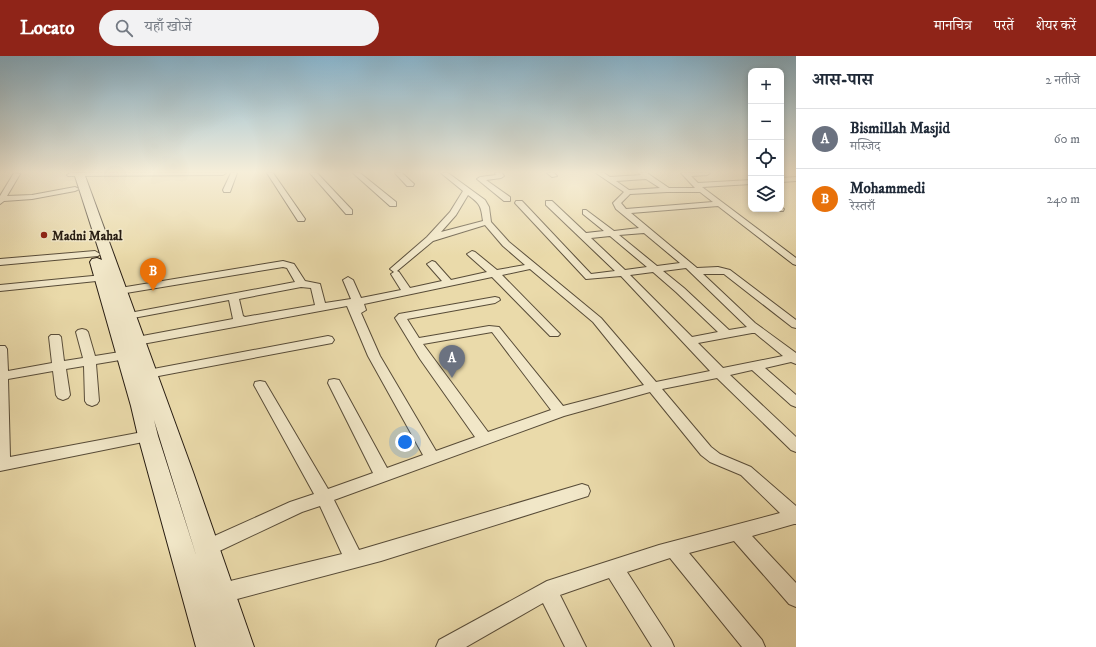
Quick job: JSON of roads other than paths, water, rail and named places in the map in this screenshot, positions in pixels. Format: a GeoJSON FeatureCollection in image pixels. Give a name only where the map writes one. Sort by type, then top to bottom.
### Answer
{"type":"FeatureCollection","features":[{"type":"Feature","properties":{"kind":"street"},"geometry":{"type":"LineString","coordinates":[[81,201],[103,278],[132,348],[148,374],[239,647]]}},
{"type":"Feature","properties":{"kind":"street"},"geometry":{"type":"LineString","coordinates":[[84,201],[120,291],[128,316],[132,348],[148,436],[210,647]]}},
{"type":"Feature","properties":{"kind":"street"},"geometry":{"type":"LineString","coordinates":[[289,201],[301,219]]}},
{"type":"Feature","properties":{"kind":"street"},"geometry":{"type":"LineString","coordinates":[[338,201],[349,212]]}},
{"type":"Feature","properties":{"kind":"street"},"geometry":{"type":"LineString","coordinates":[[390,201],[394,204]]}},
{"type":"Feature","properties":{"kind":"street"},"geometry":{"type":"LineString","coordinates":[[407,292],[395,272],[430,239],[453,213],[460,201]]}},
{"type":"Feature","properties":{"kind":"street"},"geometry":{"type":"LineString","coordinates":[[480,201],[485,207],[487,222],[509,247],[597,320],[706,451],[714,458],[746,471],[796,516]]}},
{"type":"Feature","properties":{"kind":"street"},"geometry":{"type":"LineString","coordinates":[[619,201],[617,202],[619,207],[691,268],[754,326],[795,358]]}},
{"type":"Feature","properties":{"kind":"street"},"geometry":{"type":"LineString","coordinates":[[715,201],[796,262]]}},
{"type":"Feature","properties":{"kind":"street"},"geometry":{"type":"LineString","coordinates":[[549,203],[623,273],[720,373],[796,446]]}},
{"type":"Feature","properties":{"kind":"street"},"geometry":{"type":"LineString","coordinates":[[519,204],[589,277],[655,269],[691,268],[727,272],[796,325]]}},
{"type":"Feature","properties":{"kind":"street"},"geometry":{"type":"LineString","coordinates":[[624,211],[719,204]]}},
{"type":"Feature","properties":{"kind":"street"},"geometry":{"type":"LineString","coordinates":[[586,212],[680,290],[726,334]]}},
{"type":"Feature","properties":{"kind":"street"},"geometry":{"type":"LineString","coordinates":[[430,239],[487,222]]}},
{"type":"Feature","properties":{"kind":"street"},"geometry":{"type":"LineString","coordinates":[[584,236],[646,230]]}},
{"type":"Feature","properties":{"kind":"street"},"geometry":{"type":"LineString","coordinates":[[782,251],[796,250]]}},
{"type":"Feature","properties":{"kind":"street"},"geometry":{"type":"LineString","coordinates":[[0,262],[95,254]]}},
{"type":"Feature","properties":{"kind":"street"},"geometry":{"type":"LineString","coordinates":[[472,254],[495,274],[554,334]]}},
{"type":"Feature","properties":{"kind":"street"},"geometry":{"type":"LineString","coordinates":[[120,291],[283,264],[291,266],[301,284]]}},
{"type":"Feature","properties":{"kind":"street"},"geometry":{"type":"LineString","coordinates":[[432,264],[450,283]]}},
{"type":"Feature","properties":{"kind":"street"},"geometry":{"type":"LineString","coordinates":[[1,376],[90,361],[132,348],[242,321],[348,302],[357,305],[407,292],[527,267]]}},
{"type":"Feature","properties":{"kind":"street"},"geometry":{"type":"LineString","coordinates":[[0,288],[103,278]]}},
{"type":"Feature","properties":{"kind":"street"},"geometry":{"type":"LineString","coordinates":[[348,280],[374,356],[432,458]]}},
{"type":"Feature","properties":{"kind":"street"},"geometry":{"type":"LineString","coordinates":[[128,316],[301,284],[316,286],[321,308]]}},
{"type":"Feature","properties":{"kind":"street"},"geometry":{"type":"LineString","coordinates":[[232,296],[238,318],[242,321]]}},
{"type":"Feature","properties":{"kind":"street"},"geometry":{"type":"LineString","coordinates":[[485,439],[424,356],[401,318],[403,316],[495,300]]}},
{"type":"Feature","properties":{"kind":"street"},"geometry":{"type":"LineString","coordinates":[[688,340],[752,330],[754,326]]}},
{"type":"Feature","properties":{"kind":"street"},"geometry":{"type":"LineString","coordinates":[[416,342],[495,329],[560,412]]}},
{"type":"Feature","properties":{"kind":"street"},"geometry":{"type":"LineString","coordinates":[[82,332],[90,361],[92,401]]}},
{"type":"Feature","properties":{"kind":"street"},"geometry":{"type":"LineString","coordinates":[[55,336],[63,395]]}},
{"type":"Feature","properties":{"kind":"street"},"geometry":{"type":"LineString","coordinates":[[148,374],[328,340]]}},
{"type":"Feature","properties":{"kind":"street"},"geometry":{"type":"LineString","coordinates":[[1,349],[1,465],[148,436]]}},
{"type":"Feature","properties":{"kind":"street"},"geometry":{"type":"LineString","coordinates":[[207,548],[296,507],[560,412],[652,387],[795,358]]}},
{"type":"Feature","properties":{"kind":"street"},"geometry":{"type":"LineString","coordinates":[[755,366],[796,402]]}},
{"type":"Feature","properties":{"kind":"street"},"geometry":{"type":"LineString","coordinates":[[334,383],[383,476]]}},
{"type":"Feature","properties":{"kind":"street"},"geometry":{"type":"LineString","coordinates":[[260,385],[324,497],[354,560]]}},
{"type":"Feature","properties":{"kind":"street"},"geometry":{"type":"LineString","coordinates":[[222,593],[381,553],[582,491]]}},
{"type":"Feature","properties":{"kind":"street"},"geometry":{"type":"LineString","coordinates":[[446,647],[547,590],[674,549],[796,516]]}},
{"type":"Feature","properties":{"kind":"street"},"geometry":{"type":"LineString","coordinates":[[737,532],[796,597]]}},
{"type":"Feature","properties":{"kind":"street"},"geometry":{"type":"LineString","coordinates":[[674,549],[755,647]]}},
{"type":"Feature","properties":{"kind":"street"},"geometry":{"type":"LineString","coordinates":[[614,569],[664,647]]}},
{"type":"Feature","properties":{"kind":"street"},"geometry":{"type":"LineString","coordinates":[[547,590],[576,647]]}},
{"type":"Feature","properties":{"kind":"place","name":"Madni Mahal"},"geometry":{"type":"Point","coordinates":[44,235]}},
{"type":"Feature","properties":{"kind":"place","name":"Mohammedi"},"geometry":{"type":"Point","coordinates":[153,291]}},
{"type":"Feature","properties":{"kind":"place","name":"Bismillah Masjid"},"geometry":{"type":"Point","coordinates":[452,378]}}]}
